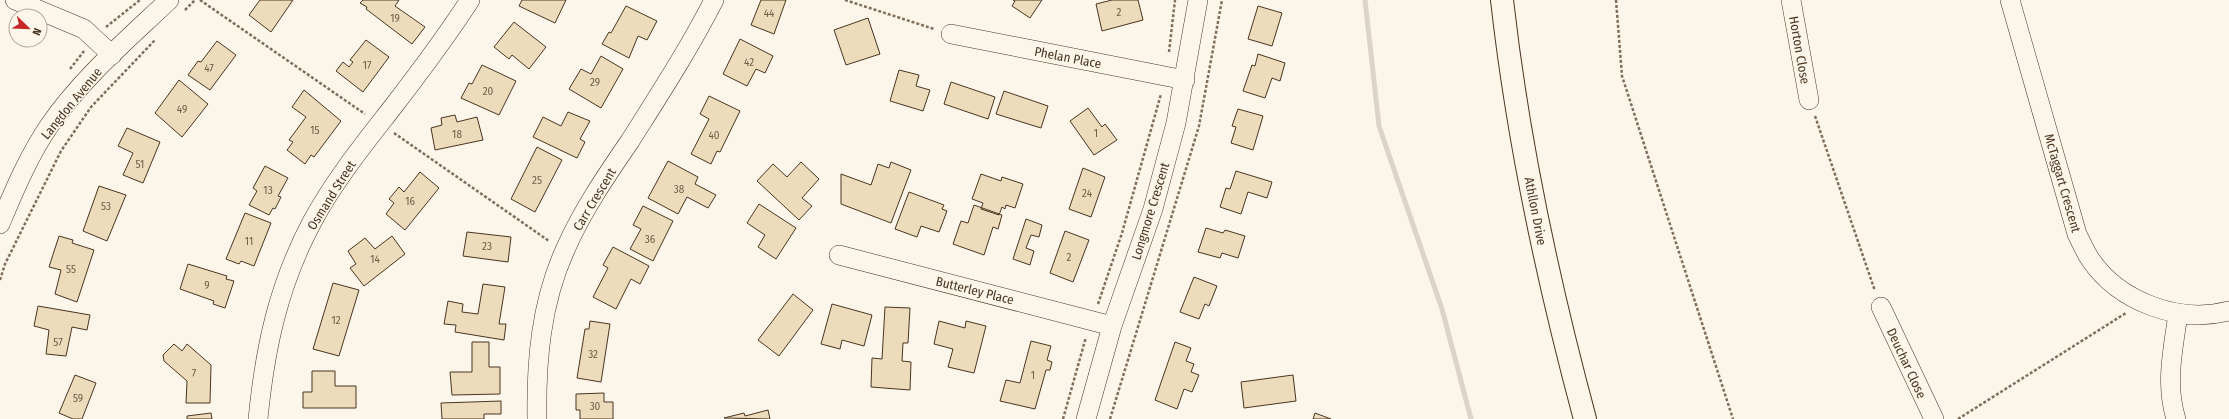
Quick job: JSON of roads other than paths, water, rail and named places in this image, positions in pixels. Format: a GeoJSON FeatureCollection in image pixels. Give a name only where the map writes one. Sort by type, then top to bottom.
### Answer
{"type":"FeatureCollection","features":[{"type":"Feature","properties":{"kind":"main road","name":"Athllon Drive"},"geometry":{"type":"LineString","coordinates":[[1502,0],[1517,106],[1530,182],[1548,272],[1585,419]]}},
{"type":"Feature","properties":{"kind":"street"},"geometry":{"type":"LineString","coordinates":[[15,0],[84,29],[112,55]]}},
{"type":"Feature","properties":{"kind":"street","name":"Osmand Street"},"geometry":{"type":"LineString","coordinates":[[258,419],[263,366],[277,306],[287,277],[312,222],[345,170],[427,63],[470,0]]}},
{"type":"Feature","properties":{"kind":"street","name":"Carr Crescent"},"geometry":{"type":"LineString","coordinates":[[537,419],[536,376],[542,324],[548,299],[564,251],[587,205],[659,95],[714,0]]}},
{"type":"Feature","properties":{"kind":"street","name":"Longmore Crescent"},"geometry":{"type":"LineString","coordinates":[[1086,419],[1112,326],[1153,209],[1185,80],[1198,0]]}},
{"type":"Feature","properties":{"kind":"street","name":"Horton Close"},"geometry":{"type":"LineString","coordinates":[[1792,0],[1809,100]]}},
{"type":"Feature","properties":{"kind":"street","name":"McTaggart Crescent"},"geometry":{"type":"LineString","coordinates":[[2010,0],[2077,234],[2090,259],[2110,281],[2143,302],[2178,314],[2203,315],[2229,311]]}},
{"type":"Feature","properties":{"kind":"street","name":"Langdon Avenue"},"geometry":{"type":"LineString","coordinates":[[0,222],[22,172],[49,126],[112,55],[176,5]]}},
{"type":"Feature","properties":{"kind":"street","name":"Phelan Place"},"geometry":{"type":"LineString","coordinates":[[951,34],[1185,80]]}},
{"type":"Feature","properties":{"kind":"street","name":"Butterley Place"},"geometry":{"type":"LineString","coordinates":[[838,255],[1112,326]]}},
{"type":"Feature","properties":{"kind":"street","name":"Deuchar Close"},"geometry":{"type":"LineString","coordinates":[[1881,307],[1934,419]]}},
{"type":"Feature","properties":{"kind":"street"},"geometry":{"type":"LineString","coordinates":[[2176,419],[2172,404],[2170,375],[2178,314]]}},
{"type":"Feature","properties":{"kind":"waterway"},"geometry":{"type":"LineString","coordinates":[[1365,0],[1379,126],[1442,309],[1471,419]]}}]}
